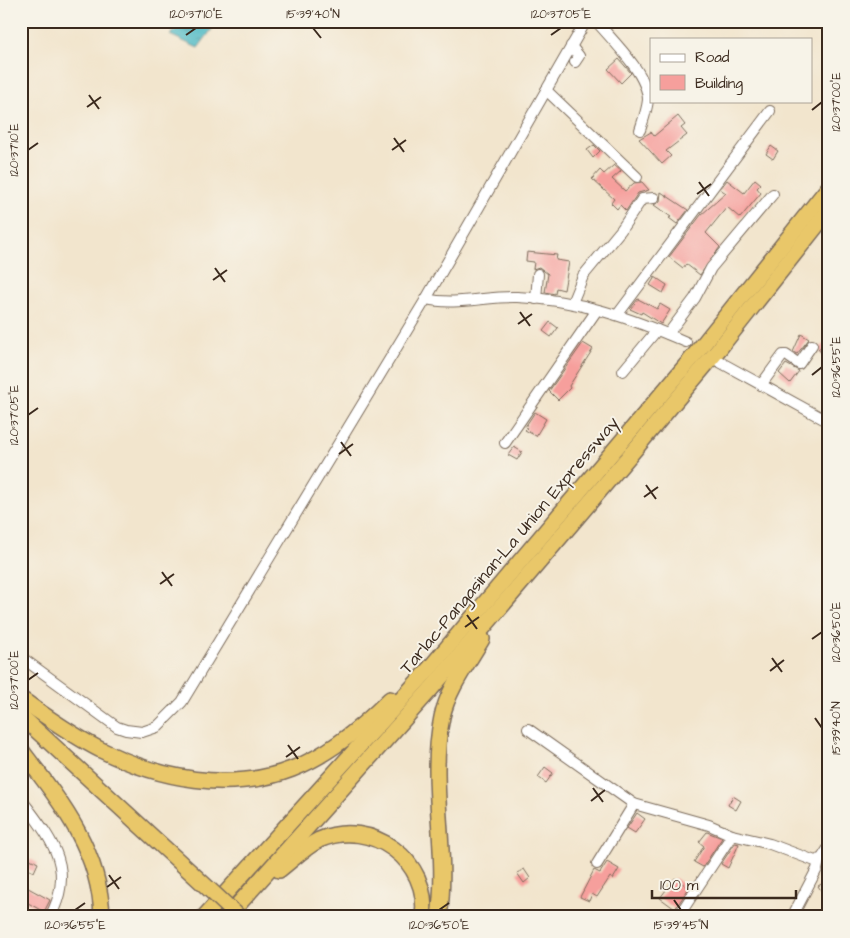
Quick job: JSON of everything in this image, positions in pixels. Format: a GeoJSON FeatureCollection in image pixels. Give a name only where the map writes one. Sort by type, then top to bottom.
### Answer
{"type":"FeatureCollection","features":[{"type":"Feature","properties":{"kind":"highway","name":"Tarlac-Pangasinan-La Union Expressway"},"geometry":{"type":"LineString","coordinates":[[204,917],[429,669],[649,410],[829,187]]}},
{"type":"Feature","properties":{"kind":"highway","name":"Tarlac-Pangasinan-La Union Expressway"},"geometry":{"type":"LineString","coordinates":[[227,917],[430,689],[714,355],[829,210]]}},
{"type":"Feature","properties":{"kind":"highway"},"geometry":{"type":"LineString","coordinates":[[439,917],[443,889],[438,783],[438,749],[442,716],[454,686],[489,628],[495,612]]}},
{"type":"Feature","properties":{"kind":"highway"},"geometry":{"type":"LineString","coordinates":[[21,700],[101,750],[136,764],[170,776],[198,780],[228,781],[260,778],[291,770],[311,761],[358,728],[412,677],[429,669]]}},
{"type":"Feature","properties":{"kind":"highway"},"geometry":{"type":"LineString","coordinates":[[21,716],[206,892],[227,917]]}},
{"type":"Feature","properties":{"kind":"highway"},"geometry":{"type":"LineString","coordinates":[[21,726],[206,892],[239,917]]}},
{"type":"Feature","properties":{"kind":"highway"},"geometry":{"type":"LineString","coordinates":[[21,750],[78,829],[92,861],[102,903],[102,917]]}},
{"type":"Feature","properties":{"kind":"highway"},"geometry":{"type":"LineString","coordinates":[[248,894],[320,840],[355,834],[382,841],[403,855],[418,878],[424,894],[424,917]]}},
{"type":"Feature","properties":{"kind":"street"},"geometry":{"type":"LineString","coordinates":[[21,656],[117,726],[142,732],[158,727],[167,720],[182,702],[426,299],[586,21]]}},
{"type":"Feature","properties":{"kind":"street"},"geometry":{"type":"LineString","coordinates":[[596,21],[617,45],[646,87],[648,100],[640,130]]}},
{"type":"Feature","properties":{"kind":"street"},"geometry":{"type":"LineString","coordinates":[[572,46],[579,56],[575,62]]}},
{"type":"Feature","properties":{"kind":"street"},"geometry":{"type":"LineString","coordinates":[[546,90],[637,177]]}},
{"type":"Feature","properties":{"kind":"street"},"geometry":{"type":"LineString","coordinates":[[618,314],[770,111]]}},
{"type":"Feature","properties":{"kind":"street"},"geometry":{"type":"LineString","coordinates":[[668,334],[695,298],[712,268],[773,194]]}},
{"type":"Feature","properties":{"kind":"street"},"geometry":{"type":"LineString","coordinates":[[572,303],[582,276],[621,230],[642,199],[654,198]]}},
{"type":"Feature","properties":{"kind":"street"},"geometry":{"type":"LineString","coordinates":[[536,298],[538,274]]}},
{"type":"Feature","properties":{"kind":"street"},"geometry":{"type":"LineString","coordinates":[[426,299],[450,302],[515,297],[572,303],[618,314],[686,342]]}},
{"type":"Feature","properties":{"kind":"street"},"geometry":{"type":"LineString","coordinates":[[505,443],[597,310]]}},
{"type":"Feature","properties":{"kind":"street"},"geometry":{"type":"LineString","coordinates":[[623,371],[657,330]]}},
{"type":"Feature","properties":{"kind":"street"},"geometry":{"type":"LineString","coordinates":[[761,385],[783,355],[799,364],[812,345]]}},
{"type":"Feature","properties":{"kind":"street"},"geometry":{"type":"LineString","coordinates":[[718,361],[829,422]]}},
{"type":"Feature","properties":{"kind":"street"},"geometry":{"type":"LineString","coordinates":[[528,729],[634,804],[709,825],[732,835],[770,844],[819,861]]}},
{"type":"Feature","properties":{"kind":"street"},"geometry":{"type":"LineString","coordinates":[[21,799],[52,841],[60,860],[61,888],[50,917]]}},
{"type":"Feature","properties":{"kind":"street"},"geometry":{"type":"LineString","coordinates":[[597,864],[634,804]]}},
{"type":"Feature","properties":{"kind":"street"},"geometry":{"type":"LineString","coordinates":[[678,917],[732,835]]}},
{"type":"Feature","properties":{"kind":"street"},"geometry":{"type":"LineString","coordinates":[[792,917],[817,869],[819,861],[829,848]]}},
{"type":"Feature","properties":{"kind":"water"},"geometry":{"type":"Polygon","coordinates":[[[186,21],[218,21],[198,48],[170,35],[186,21]]]}},
{"type":"Feature","properties":{"kind":"building"},"geometry":{"type":"Polygon","coordinates":[[[619,59],[631,73],[621,83],[608,69],[619,59]]]}},
{"type":"Feature","properties":{"kind":"building"},"geometry":{"type":"Polygon","coordinates":[[[678,116],[685,125],[681,128],[687,135],[666,151],[671,156],[662,164],[639,139],[651,132],[654,136],[678,116]]]}},
{"type":"Feature","properties":{"kind":"building"},"geometry":{"type":"Polygon","coordinates":[[[594,145],[600,151],[593,158],[587,150],[594,145]]]}},
{"type":"Feature","properties":{"kind":"building"},"geometry":{"type":"Polygon","coordinates":[[[771,146],[778,151],[773,159],[766,154],[771,146]]]}},
{"type":"Feature","properties":{"kind":"building"},"geometry":{"type":"Polygon","coordinates":[[[614,165],[621,171],[612,179],[625,191],[634,183],[642,182],[649,190],[638,193],[626,211],[620,205],[617,209],[611,203],[614,199],[592,179],[600,170],[604,174],[614,165]]]}},
{"type":"Feature","properties":{"kind":"building"},"geometry":{"type":"Polygon","coordinates":[[[755,179],[761,184],[757,188],[761,193],[740,218],[727,207],[706,233],[720,247],[700,275],[686,264],[683,268],[669,257],[701,215],[726,193],[720,189],[727,180],[744,193],[755,179]]]}},
{"type":"Feature","properties":{"kind":"building"},"geometry":{"type":"Polygon","coordinates":[[[661,192],[688,210],[677,224],[669,218],[671,217],[654,205],[660,201],[661,192]]]}},
{"type":"Feature","properties":{"kind":"building"},"geometry":{"type":"Polygon","coordinates":[[[527,252],[557,255],[556,260],[569,262],[564,290],[556,288],[555,294],[545,292],[548,274],[539,267],[533,269],[534,262],[526,261],[527,252]]]}},
{"type":"Feature","properties":{"kind":"building"},"geometry":{"type":"Polygon","coordinates":[[[655,277],[667,285],[663,293],[650,285],[655,277]]]}},
{"type":"Feature","properties":{"kind":"building"},"geometry":{"type":"Polygon","coordinates":[[[638,299],[657,309],[660,304],[670,310],[661,324],[642,312],[641,314],[630,309],[638,299]]]}},
{"type":"Feature","properties":{"kind":"building"},"geometry":{"type":"Polygon","coordinates":[[[550,322],[558,328],[551,337],[543,331],[550,322]]]}},
{"type":"Feature","properties":{"kind":"building"},"geometry":{"type":"Polygon","coordinates":[[[801,334],[809,339],[797,354],[793,352],[801,334]]]}},
{"type":"Feature","properties":{"kind":"building"},"geometry":{"type":"Polygon","coordinates":[[[829,341],[829,362],[818,349],[829,341]]]}},
{"type":"Feature","properties":{"kind":"building"},"geometry":{"type":"Polygon","coordinates":[[[583,343],[593,349],[569,386],[570,388],[558,400],[549,391],[583,343]]]}},
{"type":"Feature","properties":{"kind":"building"},"geometry":{"type":"Polygon","coordinates":[[[786,364],[799,371],[790,383],[779,373],[786,364]]]}},
{"type":"Feature","properties":{"kind":"building"},"geometry":{"type":"Polygon","coordinates":[[[535,412],[546,419],[536,436],[525,430],[535,412]]]}},
{"type":"Feature","properties":{"kind":"building"},"geometry":{"type":"Polygon","coordinates":[[[514,447],[522,452],[517,460],[508,455],[514,447]]]}},
{"type":"Feature","properties":{"kind":"building"},"geometry":{"type":"Polygon","coordinates":[[[545,767],[553,773],[546,783],[538,777],[545,767]]]}},
{"type":"Feature","properties":{"kind":"building"},"geometry":{"type":"Polygon","coordinates":[[[733,796],[741,801],[736,810],[728,805],[733,796]]]}},
{"type":"Feature","properties":{"kind":"building"},"geometry":{"type":"Polygon","coordinates":[[[637,813],[645,819],[635,833],[627,828],[637,813]]]}},
{"type":"Feature","properties":{"kind":"building"},"geometry":{"type":"Polygon","coordinates":[[[707,832],[722,838],[703,867],[694,862],[704,846],[699,842],[707,832]]]}},
{"type":"Feature","properties":{"kind":"building"},"geometry":{"type":"Polygon","coordinates":[[[735,843],[739,844],[728,868],[721,864],[735,843]]]}},
{"type":"Feature","properties":{"kind":"building"},"geometry":{"type":"Polygon","coordinates":[[[30,859],[38,863],[34,872],[25,868],[30,859]]]}},
{"type":"Feature","properties":{"kind":"building"},"geometry":{"type":"Polygon","coordinates":[[[607,862],[619,869],[613,879],[610,877],[597,897],[592,894],[589,901],[580,897],[594,870],[600,873],[607,862]]]}},
{"type":"Feature","properties":{"kind":"building"},"geometry":{"type":"Polygon","coordinates":[[[524,869],[530,878],[524,883],[517,873],[524,869]]]}},
{"type":"Feature","properties":{"kind":"building"},"geometry":{"type":"Polygon","coordinates":[[[675,878],[689,888],[675,909],[660,898],[675,878]]]}},
{"type":"Feature","properties":{"kind":"building"},"geometry":{"type":"Polygon","coordinates":[[[825,882],[829,888],[829,902],[818,886],[825,882]]]}},
{"type":"Feature","properties":{"kind":"building"},"geometry":{"type":"Polygon","coordinates":[[[21,884],[50,900],[44,912],[21,899],[21,884]]]}}]}
